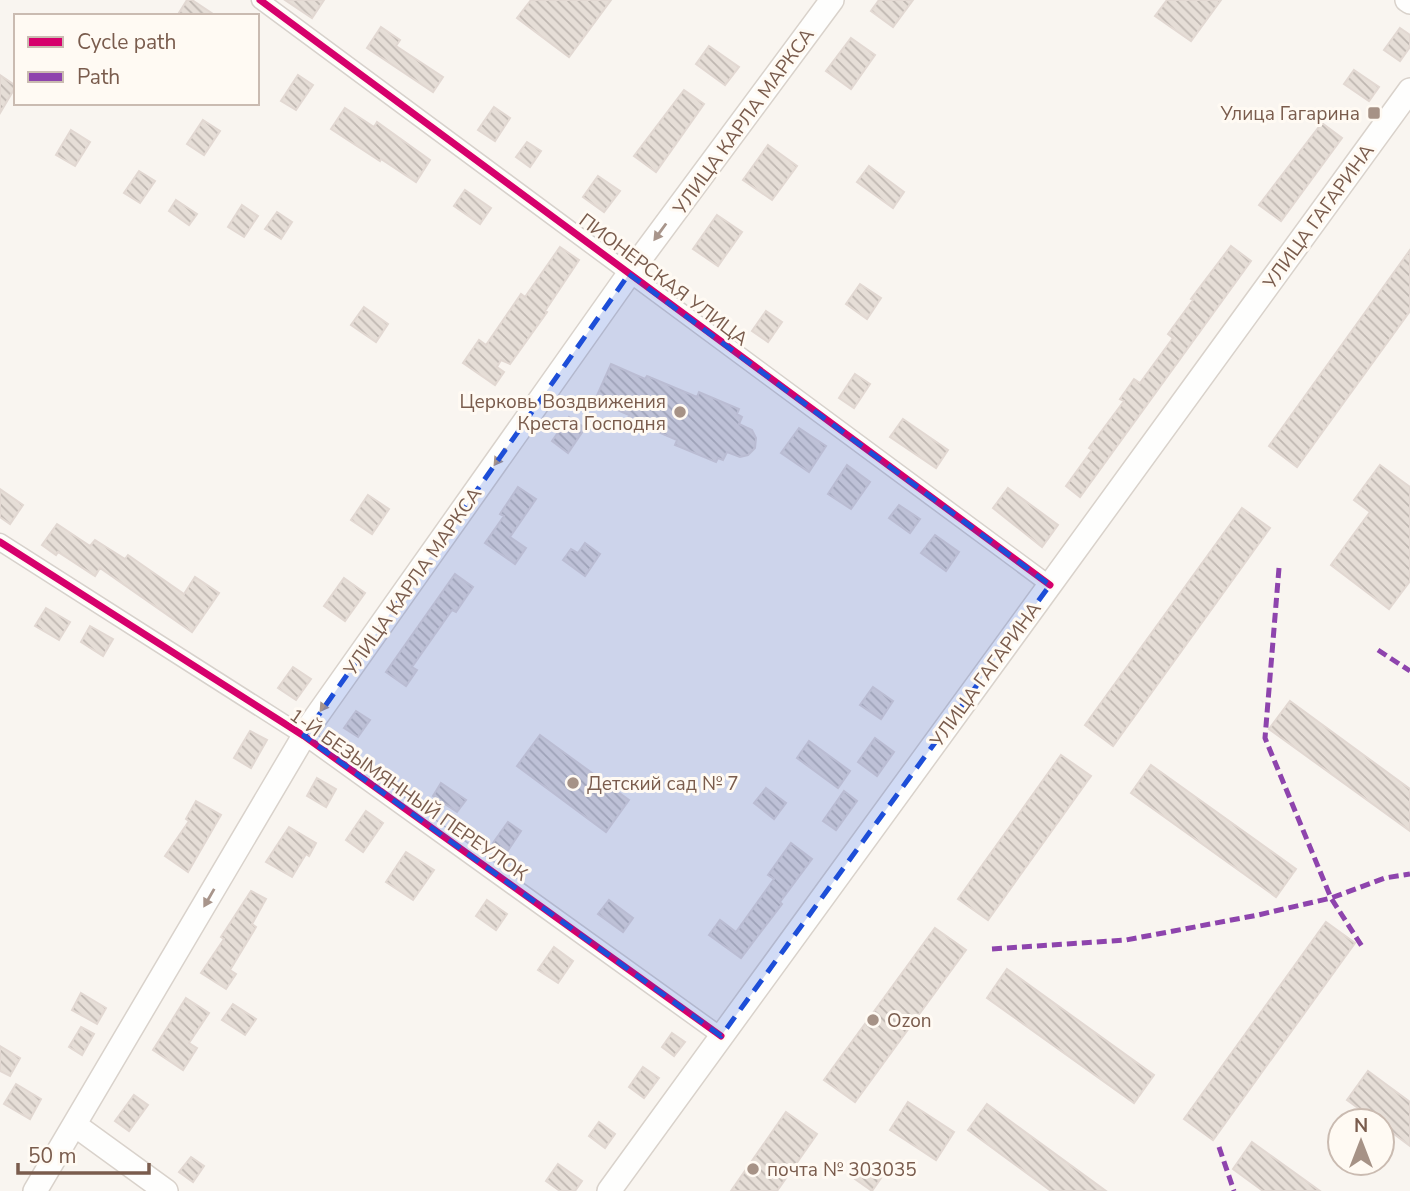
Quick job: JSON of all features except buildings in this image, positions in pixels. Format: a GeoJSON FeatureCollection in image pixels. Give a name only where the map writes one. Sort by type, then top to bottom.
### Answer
{"type":"FeatureCollection","features":[{"type":"Feature","properties":{"kind":"main road","name":"УЛИЦА КАРЛА МАРКСА"},"geometry":{"type":"LineString","coordinates":[[36,1191],[304,736],[629,274],[832,0]]}},
{"type":"Feature","properties":{"kind":"main road","name":"УЛИЦА ГАГАРИНА"},"geometry":{"type":"LineString","coordinates":[[609,1191],[1410,90]]}},
{"type":"Feature","properties":{"kind":"main road"},"geometry":{"type":"LineString","coordinates":[[75,1125],[166,1191]]}},
{"type":"Feature","properties":{"kind":"street","name":"ПИОНЕРСКАЯ УЛИЦА"},"geometry":{"type":"LineString","coordinates":[[260,0],[1050,585]]}},
{"type":"Feature","properties":{"kind":"street","name":"1-Й БЕЗЫМЯННЫЙ ПЕРЕУЛОК"},"geometry":{"type":"LineString","coordinates":[[0,542],[304,736],[721,1037]]}},
{"type":"Feature","properties":{"kind":"highlighted area"},"geometry":{"type":"Polygon","coordinates":[[[629,274],[1050,585],[721,1036],[304,736],[629,274]]]}},
{"type":"Feature","properties":{"kind":"marked path"},"geometry":{"type":"LineString","coordinates":[[1279,568],[1265,738],[1331,898],[1363,948]]}},
{"type":"Feature","properties":{"kind":"marked path"},"geometry":{"type":"LineString","coordinates":[[1378,650],[1410,671]]}},
{"type":"Feature","properties":{"kind":"marked path"},"geometry":{"type":"LineString","coordinates":[[992,949],[1126,940],[1258,915],[1331,898],[1385,878],[1410,874]]}},
{"type":"Feature","properties":{"kind":"marked path"},"geometry":{"type":"LineString","coordinates":[[1219,1147],[1234,1191]]}},
{"type":"Feature","properties":{"kind":"cycle path"},"geometry":{"type":"LineString","coordinates":[[260,0],[1050,585]]}},
{"type":"Feature","properties":{"kind":"cycle path"},"geometry":{"type":"LineString","coordinates":[[0,542],[304,736],[721,1036]]}},
{"type":"Feature","properties":{"kind":"place","name":"Улица Гагарина"},"geometry":{"type":"Point","coordinates":[1374,113]}},
{"type":"Feature","properties":{"kind":"place","name":"Церковь Воздвижения Креста Господня"},"geometry":{"type":"Point","coordinates":[680,412]}},
{"type":"Feature","properties":{"kind":"place","name":"Детский сад № 7"},"geometry":{"type":"Point","coordinates":[573,783]}},
{"type":"Feature","properties":{"kind":"place","name":"Ozon"},"geometry":{"type":"Point","coordinates":[873,1020]}},
{"type":"Feature","properties":{"kind":"place","name":"почта № 303035"},"geometry":{"type":"Point","coordinates":[753,1169]}}]}
